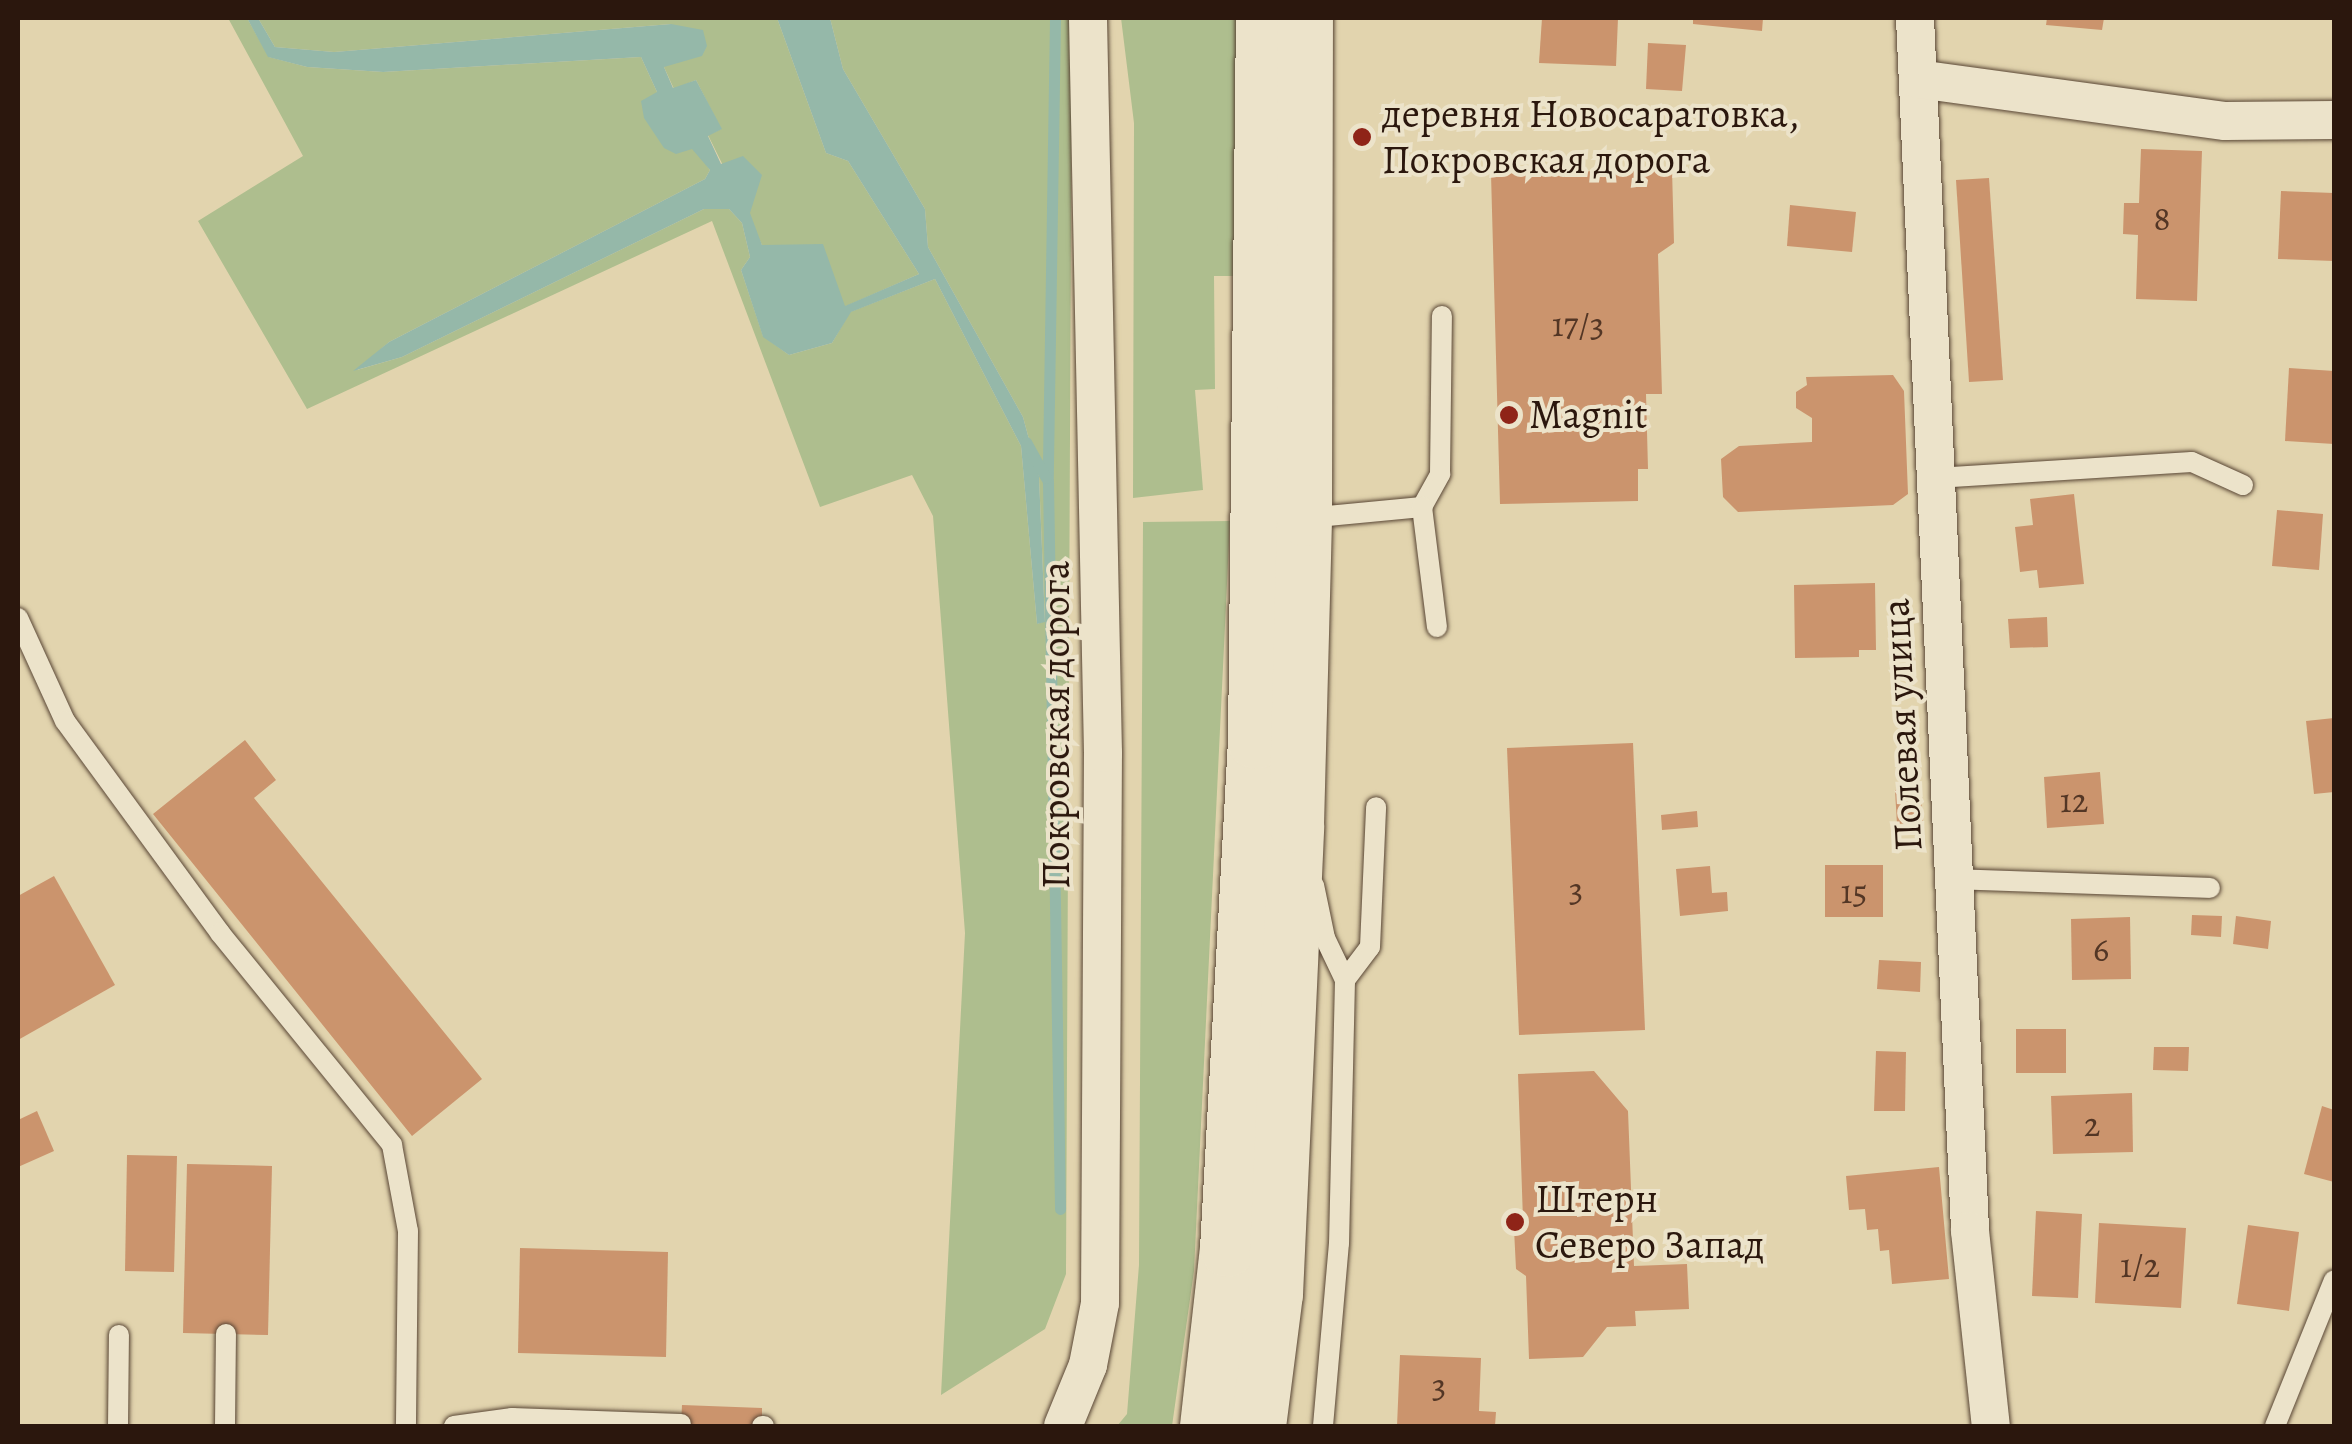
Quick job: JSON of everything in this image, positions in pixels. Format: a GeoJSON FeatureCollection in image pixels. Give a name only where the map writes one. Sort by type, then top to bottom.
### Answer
{"type":"FeatureCollection","features":[{"type":"Feature","properties":{"kind":"main road"},"geometry":{"type":"LineString","coordinates":[[1207,1426],[1230,1210],[1254,761],[1264,18]]}},
{"type":"Feature","properties":{"kind":"main road"},"geometry":{"type":"LineString","coordinates":[[1258,1426],[1274,1294],[1296,825],[1304,518],[1306,18]]}},
{"type":"Feature","properties":{"kind":"street","name":"Покровская дорога"},"geometry":{"type":"LineString","coordinates":[[1063,1426],[1088,1366],[1100,1303],[1104,753],[1088,18]]}},
{"type":"Feature","properties":{"kind":"street","name":"Полевая улица"},"geometry":{"type":"LineString","coordinates":[[1915,18],[1970,1231],[1991,1426]]}},
{"type":"Feature","properties":{"kind":"street"},"geometry":{"type":"LineString","coordinates":[[1918,80],[2224,121],[2334,120]]}},
{"type":"Feature","properties":{"kind":"lane"},"geometry":{"type":"LineString","coordinates":[[1436,626],[1422,507],[1440,474],[1442,316]]}},
{"type":"Feature","properties":{"kind":"lane"},"geometry":{"type":"LineString","coordinates":[[1936,478],[2192,462],[2242,485]]}},
{"type":"Feature","properties":{"kind":"lane"},"geometry":{"type":"LineString","coordinates":[[1304,518],[1422,507]]}},
{"type":"Feature","properties":{"kind":"lane"},"geometry":{"type":"LineString","coordinates":[[18,618],[64,721],[220,933],[392,1145],[408,1231],[406,1426]]}},
{"type":"Feature","properties":{"kind":"lane"},"geometry":{"type":"LineString","coordinates":[[1345,980],[1370,948],[1376,807]]}},
{"type":"Feature","properties":{"kind":"lane"},"geometry":{"type":"LineString","coordinates":[[1296,825],[1325,938],[1345,980],[1338,1243],[1323,1426]]}},
{"type":"Feature","properties":{"kind":"lane"},"geometry":{"type":"LineString","coordinates":[[1954,880],[2210,888]]}},
{"type":"Feature","properties":{"kind":"lane"},"geometry":{"type":"LineString","coordinates":[[2275,1426],[2334,1280]]}},
{"type":"Feature","properties":{"kind":"lane"},"geometry":{"type":"LineString","coordinates":[[226,1334],[226,1426]]}},
{"type":"Feature","properties":{"kind":"lane"},"geometry":{"type":"LineString","coordinates":[[118,1426],[119,1335]]}},
{"type":"Feature","properties":{"kind":"lane"},"geometry":{"type":"LineString","coordinates":[[454,1426],[512,1418],[681,1424]]}},
{"type":"Feature","properties":{"kind":"green space"},"geometry":{"type":"Polygon","coordinates":[[[228,18],[247,18],[269,57],[307,67],[383,72],[641,57],[657,92],[710,170],[705,179],[389,342],[357,370],[402,357],[704,209],[729,209],[742,223],[750,257],[741,270],[763,336],[789,355],[832,343],[850,312],[935,279],[1021,446],[1037,624],[1045,621],[1039,476],[1023,417],[928,247],[925,209],[843,69],[830,18],[1072,18],[1066,1274],[1045,1329],[941,1395],[965,933],[933,516],[912,475],[820,507],[712,221],[307,409],[198,221],[303,156],[228,18]]]}},
{"type":"Feature","properties":{"kind":"green space"},"geometry":{"type":"Polygon","coordinates":[[[258,18],[777,18],[826,153],[848,161],[919,274],[844,307],[762,245],[708,135],[721,129],[696,80],[674,89],[664,67],[671,24],[334,52],[275,47],[258,18]]]}},
{"type":"Feature","properties":{"kind":"green space"},"geometry":{"type":"Polygon","coordinates":[[[1121,18],[1239,18],[1242,276],[1214,276],[1215,389],[1195,390],[1203,490],[1133,498],[1134,123],[1121,18]]]}},
{"type":"Feature","properties":{"kind":"green space"},"geometry":{"type":"Polygon","coordinates":[[[1230,521],[1194,1271],[1172,1426],[1117,1426],[1127,1414],[1139,1265],[1143,522],[1230,521]]]}},
{"type":"Feature","properties":{"kind":"shaded area"},"geometry":{"type":"Polygon","coordinates":[[[247,18],[258,18],[275,47],[334,52],[671,24],[703,30],[707,46],[702,56],[664,67],[673,88],[696,80],[722,129],[708,136],[721,164],[743,156],[762,175],[750,213],[762,245],[823,244],[845,306],[919,274],[848,161],[826,153],[777,18],[830,18],[843,69],[925,209],[928,247],[1023,417],[1039,476],[1045,622],[1037,624],[1021,446],[935,279],[851,312],[832,343],[789,355],[763,337],[741,270],[750,257],[742,223],[729,209],[704,209],[402,357],[353,371],[389,342],[705,179],[710,170],[692,149],[676,154],[664,148],[644,118],[641,101],[657,92],[641,57],[383,72],[307,67],[268,57],[247,18]]]}},
{"type":"Feature","properties":{"kind":"building"},"geometry":{"type":"Polygon","coordinates":[[[1542,18],[1618,18],[1616,66],[1539,63],[1542,18]]]}},
{"type":"Feature","properties":{"kind":"building"},"geometry":{"type":"Polygon","coordinates":[[[1693,18],[1763,18],[1762,31],[1693,24],[1693,18]]]}},
{"type":"Feature","properties":{"kind":"building"},"geometry":{"type":"Polygon","coordinates":[[[2047,18],[2104,18],[2102,30],[2046,25],[2047,18]]]}},
{"type":"Feature","properties":{"kind":"building"},"geometry":{"type":"Polygon","coordinates":[[[1648,43],[1686,45],[1682,91],[1646,89],[1648,43]]]}},
{"type":"Feature","properties":{"kind":"building"},"geometry":{"type":"Polygon","coordinates":[[[2141,149],[2202,151],[2197,301],[2136,299],[2138,235],[2123,234],[2124,203],[2139,203],[2141,149]]]}},
{"type":"Feature","properties":{"kind":"building"},"geometry":{"type":"Polygon","coordinates":[[[1672,169],[1674,243],[1658,254],[1662,394],[1646,394],[1648,469],[1638,469],[1638,501],[1500,504],[1491,174],[1672,169]]]}},
{"type":"Feature","properties":{"kind":"building"},"geometry":{"type":"Polygon","coordinates":[[[1989,178],[2003,380],[1969,382],[1956,180],[1989,178]]]}},
{"type":"Feature","properties":{"kind":"building"},"geometry":{"type":"Polygon","coordinates":[[[2281,191],[2334,193],[2334,261],[2278,259],[2281,191]]]}},
{"type":"Feature","properties":{"kind":"building"},"geometry":{"type":"Polygon","coordinates":[[[1790,205],[1856,212],[1852,252],[1787,246],[1790,205]]]}},
{"type":"Feature","properties":{"kind":"building"},"geometry":{"type":"Polygon","coordinates":[[[2289,368],[2334,371],[2334,444],[2285,441],[2289,368]]]}},
{"type":"Feature","properties":{"kind":"building"},"geometry":{"type":"Polygon","coordinates":[[[1893,375],[1904,391],[1908,494],[1893,505],[1738,512],[1723,497],[1721,459],[1739,446],[1812,442],[1812,418],[1796,408],[1796,392],[1807,385],[1806,377],[1893,375]]]}},
{"type":"Feature","properties":{"kind":"building"},"geometry":{"type":"Polygon","coordinates":[[[2074,494],[2084,584],[2039,588],[2037,570],[2020,572],[2015,527],[2033,525],[2030,499],[2074,494]]]}},
{"type":"Feature","properties":{"kind":"building"},"geometry":{"type":"Polygon","coordinates":[[[2277,510],[2323,514],[2319,570],[2272,566],[2277,510]]]}},
{"type":"Feature","properties":{"kind":"building"},"geometry":{"type":"Polygon","coordinates":[[[1875,583],[1876,650],[1859,650],[1859,657],[1795,658],[1794,585],[1875,583]]]}},
{"type":"Feature","properties":{"kind":"building"},"geometry":{"type":"Polygon","coordinates":[[[2047,617],[2048,647],[2010,648],[2008,619],[2047,617]]]}},
{"type":"Feature","properties":{"kind":"building"},"geometry":{"type":"Polygon","coordinates":[[[2334,718],[2334,792],[2314,794],[2306,721],[2334,718]]]}},
{"type":"Feature","properties":{"kind":"building"},"geometry":{"type":"Polygon","coordinates":[[[245,740],[276,780],[254,798],[482,1079],[412,1136],[153,814],[245,740]]]}},
{"type":"Feature","properties":{"kind":"building"},"geometry":{"type":"Polygon","coordinates":[[[1633,743],[1645,1030],[1519,1035],[1507,748],[1633,743]]]}},
{"type":"Feature","properties":{"kind":"building"},"geometry":{"type":"Polygon","coordinates":[[[2100,772],[2104,824],[2047,828],[2044,777],[2100,772]]]}},
{"type":"Feature","properties":{"kind":"building"},"geometry":{"type":"Polygon","coordinates":[[[1920,787],[1923,822],[1897,824],[1895,790],[1920,787]]]}},
{"type":"Feature","properties":{"kind":"building"},"geometry":{"type":"Polygon","coordinates":[[[1697,811],[1698,827],[1662,830],[1661,815],[1697,811]]]}},
{"type":"Feature","properties":{"kind":"building"},"geometry":{"type":"Polygon","coordinates":[[[1825,865],[1883,865],[1883,917],[1825,917],[1825,865]]]}},
{"type":"Feature","properties":{"kind":"building"},"geometry":{"type":"Polygon","coordinates":[[[1710,866],[1712,893],[1727,892],[1728,911],[1680,916],[1676,869],[1710,866]]]}},
{"type":"Feature","properties":{"kind":"building"},"geometry":{"type":"Polygon","coordinates":[[[54,876],[115,985],[18,1040],[18,896],[54,876]]]}},
{"type":"Feature","properties":{"kind":"building"},"geometry":{"type":"Polygon","coordinates":[[[2192,915],[2222,916],[2221,937],[2191,935],[2192,915]]]}},
{"type":"Feature","properties":{"kind":"building"},"geometry":{"type":"Polygon","coordinates":[[[2236,916],[2271,921],[2268,949],[2233,944],[2236,916]]]}},
{"type":"Feature","properties":{"kind":"building"},"geometry":{"type":"Polygon","coordinates":[[[2130,917],[2131,979],[2072,980],[2071,919],[2130,917]]]}},
{"type":"Feature","properties":{"kind":"building"},"geometry":{"type":"Polygon","coordinates":[[[1879,960],[1921,962],[1920,992],[1877,989],[1879,960]]]}},
{"type":"Feature","properties":{"kind":"building"},"geometry":{"type":"Polygon","coordinates":[[[2016,1029],[2066,1029],[2066,1073],[2016,1073],[2016,1029]]]}},
{"type":"Feature","properties":{"kind":"building"},"geometry":{"type":"Polygon","coordinates":[[[2154,1047],[2189,1047],[2188,1071],[2153,1070],[2154,1047]]]}},
{"type":"Feature","properties":{"kind":"building"},"geometry":{"type":"Polygon","coordinates":[[[1876,1051],[1906,1052],[1905,1111],[1874,1111],[1876,1051]]]}},
{"type":"Feature","properties":{"kind":"building"},"geometry":{"type":"Polygon","coordinates":[[[1594,1071],[1628,1111],[1634,1266],[1687,1264],[1689,1309],[1635,1311],[1636,1326],[1607,1327],[1583,1357],[1529,1359],[1526,1276],[1516,1269],[1514,1229],[1523,1220],[1518,1074],[1594,1071]]]}},
{"type":"Feature","properties":{"kind":"building"},"geometry":{"type":"Polygon","coordinates":[[[2132,1093],[2133,1152],[2053,1154],[2051,1096],[2132,1093]]]}},
{"type":"Feature","properties":{"kind":"building"},"geometry":{"type":"Polygon","coordinates":[[[2322,1106],[2334,1110],[2334,1182],[2304,1174],[2322,1106]]]}},
{"type":"Feature","properties":{"kind":"building"},"geometry":{"type":"Polygon","coordinates":[[[37,1111],[54,1151],[18,1167],[18,1120],[37,1111]]]}},
{"type":"Feature","properties":{"kind":"building"},"geometry":{"type":"Polygon","coordinates":[[[127,1155],[177,1156],[174,1272],[125,1271],[127,1155]]]}},
{"type":"Feature","properties":{"kind":"building"},"geometry":{"type":"Polygon","coordinates":[[[187,1164],[272,1166],[268,1335],[183,1333],[187,1164]]]}},
{"type":"Feature","properties":{"kind":"building"},"geometry":{"type":"Polygon","coordinates":[[[1939,1167],[1949,1279],[1892,1284],[1889,1250],[1880,1251],[1878,1229],[1867,1230],[1865,1209],[1849,1210],[1846,1176],[1939,1167]]]}},
{"type":"Feature","properties":{"kind":"building"},"geometry":{"type":"Polygon","coordinates":[[[2036,1211],[2082,1214],[2078,1298],[2032,1296],[2036,1211]]]}},
{"type":"Feature","properties":{"kind":"building"},"geometry":{"type":"Polygon","coordinates":[[[2099,1223],[2186,1228],[2181,1308],[2095,1303],[2099,1223]]]}},
{"type":"Feature","properties":{"kind":"building"},"geometry":{"type":"Polygon","coordinates":[[[2248,1225],[2299,1232],[2289,1311],[2237,1304],[2248,1225]]]}},
{"type":"Feature","properties":{"kind":"building"},"geometry":{"type":"Polygon","coordinates":[[[520,1248],[668,1252],[666,1357],[518,1353],[520,1248]]]}},
{"type":"Feature","properties":{"kind":"building"},"geometry":{"type":"Polygon","coordinates":[[[1400,1355],[1481,1358],[1479,1411],[1496,1412],[1495,1426],[1397,1426],[1400,1355]]]}},
{"type":"Feature","properties":{"kind":"building"},"geometry":{"type":"Polygon","coordinates":[[[682,1405],[762,1408],[762,1426],[681,1426],[682,1405]]]}},
{"type":"Feature","properties":{"kind":"waterway"},"geometry":{"type":"LineString","coordinates":[[1055,18],[1048,482],[1060,1209]]}},
{"type":"Feature","properties":{"kind":"waterway"},"geometry":{"type":"LineString","coordinates":[[1026,442],[1046,478]]}},
{"type":"Feature","properties":{"kind":"place","name":"деревня Новосаратовка, Покровская дорога"},"geometry":{"type":"Point","coordinates":[1362,137]}},
{"type":"Feature","properties":{"kind":"place","name":"Magnit"},"geometry":{"type":"Point","coordinates":[1509,415]}},
{"type":"Feature","properties":{"kind":"place","name":"Штерн Северо Запад"},"geometry":{"type":"Point","coordinates":[1515,1222]}}]}
